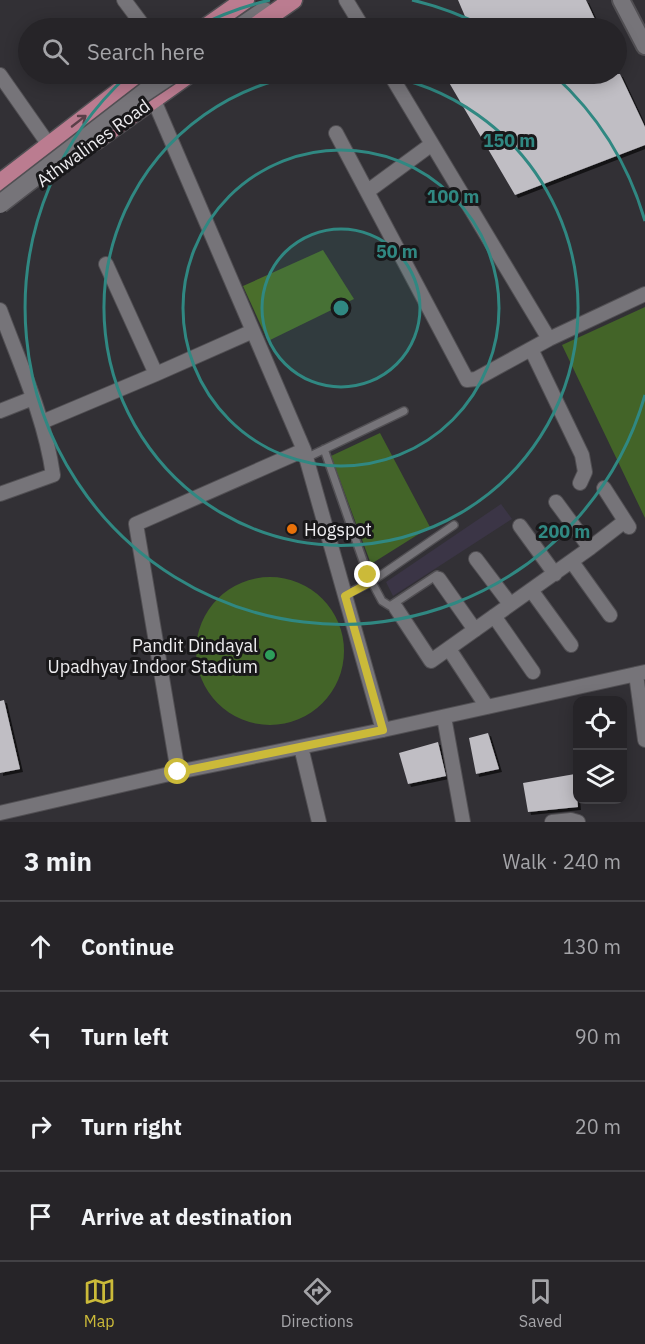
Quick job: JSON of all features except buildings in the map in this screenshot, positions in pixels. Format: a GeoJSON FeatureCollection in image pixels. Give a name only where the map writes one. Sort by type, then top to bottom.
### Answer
{"type":"FeatureCollection","features":[{"type":"Feature","properties":{"kind":"main road"},"geometry":{"type":"LineString","coordinates":[[254,18],[280,0]]}},
{"type":"Feature","properties":{"kind":"main road"},"geometry":{"type":"LineString","coordinates":[[267,18],[293,0]]}},
{"type":"Feature","properties":{"kind":"main road"},"geometry":{"type":"LineString","coordinates":[[218,18],[239,2]]}},
{"type":"Feature","properties":{"kind":"main road","name":"Athwalines Road"},"geometry":{"type":"LineString","coordinates":[[0,183],[130,84]]}},
{"type":"Feature","properties":{"kind":"main road"},"geometry":{"type":"LineString","coordinates":[[0,204],[158,84]]}},
{"type":"Feature","properties":{"kind":"main road","name":"Athwalines Road"},"geometry":{"type":"LineString","coordinates":[[0,215],[19,196],[175,84]]}},
{"type":"Feature","properties":{"kind":"street"},"geometry":{"type":"LineString","coordinates":[[124,0],[138,18]]}},
{"type":"Feature","properties":{"kind":"street"},"geometry":{"type":"LineString","coordinates":[[346,0],[357,18]]}},
{"type":"Feature","properties":{"kind":"street"},"geometry":{"type":"LineString","coordinates":[[621,0],[645,46]]}},
{"type":"Feature","properties":{"kind":"street"},"geometry":{"type":"LineString","coordinates":[[1,77],[49,145]]}},
{"type":"Feature","properties":{"kind":"street"},"geometry":{"type":"LineString","coordinates":[[147,84],[305,454],[383,730]]}},
{"type":"Feature","properties":{"kind":"street"},"geometry":{"type":"LineString","coordinates":[[396,84],[549,339]]}},
{"type":"Feature","properties":{"kind":"street"},"geometry":{"type":"LineString","coordinates":[[336,133],[465,378],[469,381],[549,339],[645,294]]}},
{"type":"Feature","properties":{"kind":"street"},"geometry":{"type":"LineString","coordinates":[[368,191],[432,144]]}},
{"type":"Feature","properties":{"kind":"street"},"geometry":{"type":"LineString","coordinates":[[106,264],[156,374]]}},
{"type":"Feature","properties":{"kind":"street"},"geometry":{"type":"LineString","coordinates":[[0,310],[42,422],[53,475],[0,494]]}},
{"type":"Feature","properties":{"kind":"street"},"geometry":{"type":"LineString","coordinates":[[42,422],[253,331]]}},
{"type":"Feature","properties":{"kind":"street"},"geometry":{"type":"LineString","coordinates":[[531,349],[585,461],[585,472],[580,483]]}},
{"type":"Feature","properties":{"kind":"street"},"geometry":{"type":"LineString","coordinates":[[0,411],[33,398]]}},
{"type":"Feature","properties":{"kind":"street"},"geometry":{"type":"LineString","coordinates":[[178,772],[136,524],[305,454]]}},
{"type":"Feature","properties":{"kind":"street"},"geometry":{"type":"LineString","coordinates":[[396,608],[431,661],[627,524],[604,488]]}},
{"type":"Feature","properties":{"kind":"street"},"geometry":{"type":"LineString","coordinates":[[556,502],[590,548]]}},
{"type":"Feature","properties":{"kind":"street"},"geometry":{"type":"LineString","coordinates":[[520,526],[555,574]]}},
{"type":"Feature","properties":{"kind":"street"},"geometry":{"type":"LineString","coordinates":[[476,559],[510,604]]}},
{"type":"Feature","properties":{"kind":"street"},"geometry":{"type":"LineString","coordinates":[[572,562],[610,615]]}},
{"type":"Feature","properties":{"kind":"street"},"geometry":{"type":"LineString","coordinates":[[438,577],[475,630]]}},
{"type":"Feature","properties":{"kind":"street"},"geometry":{"type":"LineString","coordinates":[[531,590],[571,645]]}},
{"type":"Feature","properties":{"kind":"street"},"geometry":{"type":"LineString","coordinates":[[494,616],[532,672]]}},
{"type":"Feature","properties":{"kind":"street"},"geometry":{"type":"LineString","coordinates":[[449,649],[487,707]]}},
{"type":"Feature","properties":{"kind":"street"},"geometry":{"type":"LineString","coordinates":[[0,813],[22,815],[178,772],[444,717],[640,673],[645,740]]}},
{"type":"Feature","properties":{"kind":"street"},"geometry":{"type":"LineString","coordinates":[[444,717],[463,822]]}},
{"type":"Feature","properties":{"kind":"street"},"geometry":{"type":"LineString","coordinates":[[302,747],[319,822]]}},
{"type":"Feature","properties":{"kind":"street"},"geometry":{"type":"LineString","coordinates":[[552,822],[571,820],[578,822]]}},
{"type":"Feature","properties":{"kind":"lane"},"geometry":{"type":"LineString","coordinates":[[305,454],[324,449],[404,411]]}},
{"type":"Feature","properties":{"kind":"lane"},"geometry":{"type":"LineString","coordinates":[[324,449],[371,582],[382,601],[390,606],[438,577]]}},
{"type":"Feature","properties":{"kind":"lane"},"geometry":{"type":"LineString","coordinates":[[345,596],[371,582],[454,525]]}},
{"type":"Feature","properties":{"kind":"shaded area"},"geometry":{"type":"Polygon","coordinates":[[[501,504],[512,519],[393,596],[386,582],[501,504]]]}},
{"type":"Feature","properties":{"kind":"green space"},"geometry":{"type":"Polygon","coordinates":[[[323,250],[354,299],[268,341],[243,286],[323,250]]]}},
{"type":"Feature","properties":{"kind":"green space"},"geometry":{"type":"Polygon","coordinates":[[[645,307],[645,518],[562,345],[645,307]]]}},
{"type":"Feature","properties":{"kind":"green space"},"geometry":{"type":"Polygon","coordinates":[[[380,433],[430,527],[371,564],[331,456],[380,433]]]}},
{"type":"Feature","properties":{"kind":"green space","name":"Pandit Dindayal Upadhyay Indoor Stadium"},"geometry":{"type":"Polygon","coordinates":[[[270,577],[284,578],[298,583],[311,589],[322,599],[332,610],[338,623],[343,637],[343,665],[338,679],[332,692],[322,703],[311,713],[298,719],[284,724],[270,725],[256,724],[242,719],[229,713],[218,703],[208,692],[202,679],[197,665],[196,651],[197,637],[202,623],[208,610],[218,599],[229,589],[242,583],[256,578],[270,577]]]}},
{"type":"Feature","properties":{"kind":"place","name":"Hogspot"},"geometry":{"type":"Point","coordinates":[292,529]}},
{"type":"Feature","properties":{"kind":"place","name":"Pandit Dindayal Upadhyay Indoor Stadium"},"geometry":{"type":"Point","coordinates":[270,655]}},
{"type":"Feature","properties":{"kind":"route"},"geometry":{"type":"LineString","coordinates":[[178,772],[383,730],[345,596],[371,582],[368,575]]}}]}
